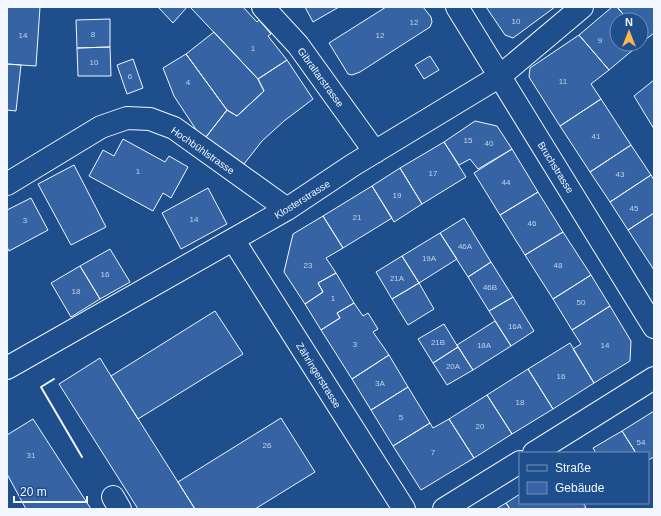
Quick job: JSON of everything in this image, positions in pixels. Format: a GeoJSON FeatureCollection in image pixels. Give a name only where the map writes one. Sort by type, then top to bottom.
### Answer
{"type":"FeatureCollection","features":[{"type":"Feature","properties":{"kind":"street","name":"Gibraltarstrasse"},"geometry":{"type":"LineString","coordinates":[[263,7],[298,45],[375,152]]}},
{"type":"Feature","properties":{"kind":"street","name":"Bruchstrasse"},"geometry":{"type":"LineString","coordinates":[[457,7],[654,327]]}},
{"type":"Feature","properties":{"kind":"street","name":"Klosterstrasse"},"geometry":{"type":"LineString","coordinates":[[7,368],[234,241],[287,209],[375,152],[500,76],[582,7]]}},
{"type":"Feature","properties":{"kind":"street","name":"Hochbühlstrasse"},"geometry":{"type":"LineString","coordinates":[[7,184],[101,127],[127,118],[150,118],[174,128],[287,209]]}},
{"type":"Feature","properties":{"kind":"street","name":"Zähringerstrasse"},"geometry":{"type":"LineString","coordinates":[[234,241],[404,509]]}},
{"type":"Feature","properties":{"kind":"street"},"geometry":{"type":"LineString","coordinates":[[536,452],[654,378]]}},
{"type":"Feature","properties":{"kind":"street"},"geometry":{"type":"LineString","coordinates":[[444,509],[519,463]]}},
{"type":"Feature","properties":{"kind":"building"},"geometry":{"type":"Polygon","coordinates":[[[7,7],[40,7],[36,66],[7,64],[7,7]]]}},
{"type":"Feature","properties":{"kind":"building"},"geometry":{"type":"Polygon","coordinates":[[[158,7],[187,7],[173,23],[158,7]]]}},
{"type":"Feature","properties":{"kind":"building"},"geometry":{"type":"Polygon","coordinates":[[[190,7],[243,7],[257,22],[259,20],[271,34],[268,36],[287,60],[258,79],[190,7]]]}},
{"type":"Feature","properties":{"kind":"building"},"geometry":{"type":"Polygon","coordinates":[[[305,7],[339,7],[313,22],[305,7]]]}},
{"type":"Feature","properties":{"kind":"building"},"geometry":{"type":"Polygon","coordinates":[[[386,7],[423,7],[431,17],[432,22],[430,27],[360,72],[352,75],[348,74],[329,43],[386,7]]]}},
{"type":"Feature","properties":{"kind":"building"},"geometry":{"type":"Polygon","coordinates":[[[486,7],[555,7],[513,38],[505,35],[486,7]]]}},
{"type":"Feature","properties":{"kind":"building"},"geometry":{"type":"Polygon","coordinates":[[[612,7],[617,7],[621,12],[609,12],[609,52],[630,52],[609,70],[579,35],[612,7]]]}},
{"type":"Feature","properties":{"kind":"building"},"geometry":{"type":"Polygon","coordinates":[[[617,7],[654,7],[654,33],[649,37],[649,12],[621,12],[617,7]]]}},
{"type":"Feature","properties":{"kind":"building"},"geometry":{"type":"Polygon","coordinates":[[[110,19],[110,47],[77,48],[76,20],[110,19]]]}},
{"type":"Feature","properties":{"kind":"building"},"geometry":{"type":"Polygon","coordinates":[[[214,32],[258,79],[264,91],[237,116],[227,110],[186,54],[214,32]]]}},
{"type":"Feature","properties":{"kind":"building"},"geometry":{"type":"Polygon","coordinates":[[[579,35],[609,70],[591,84],[601,99],[560,126],[529,77],[530,68],[579,35]]]}},
{"type":"Feature","properties":{"kind":"building"},"geometry":{"type":"Polygon","coordinates":[[[110,47],[111,76],[78,76],[77,48],[110,47]]]}},
{"type":"Feature","properties":{"kind":"building"},"geometry":{"type":"Polygon","coordinates":[[[186,54],[227,110],[206,137],[197,131],[174,96],[163,68],[186,54]]]}},
{"type":"Feature","properties":{"kind":"building"},"geometry":{"type":"Polygon","coordinates":[[[430,56],[439,70],[424,79],[415,65],[430,56]]]}},
{"type":"Feature","properties":{"kind":"building"},"geometry":{"type":"Polygon","coordinates":[[[133,59],[143,88],[127,94],[117,65],[133,59]]]}},
{"type":"Feature","properties":{"kind":"building"},"geometry":{"type":"Polygon","coordinates":[[[287,60],[313,99],[284,121],[262,141],[244,164],[206,137],[227,110],[237,116],[264,91],[258,79],[287,60]]]}},
{"type":"Feature","properties":{"kind":"building"},"geometry":{"type":"Polygon","coordinates":[[[7,64],[21,65],[16,111],[7,110],[7,64]]]}},
{"type":"Feature","properties":{"kind":"building"},"geometry":{"type":"Polygon","coordinates":[[[654,80],[654,129],[634,96],[654,80]]]}},
{"type":"Feature","properties":{"kind":"building"},"geometry":{"type":"Polygon","coordinates":[[[601,99],[631,145],[590,172],[560,126],[601,99]]]}},
{"type":"Feature","properties":{"kind":"building"},"geometry":{"type":"Polygon","coordinates":[[[475,121],[497,126],[512,149],[478,169],[470,159],[459,165],[444,142],[475,121]]]}},
{"type":"Feature","properties":{"kind":"building"},"geometry":{"type":"Polygon","coordinates":[[[123,139],[165,162],[169,156],[188,167],[171,198],[163,193],[153,211],[89,176],[103,150],[114,156],[123,139]]]}},
{"type":"Feature","properties":{"kind":"building"},"geometry":{"type":"Polygon","coordinates":[[[444,142],[466,177],[422,204],[400,168],[444,142]]]}},
{"type":"Feature","properties":{"kind":"building"},"geometry":{"type":"Polygon","coordinates":[[[631,145],[651,175],[610,202],[590,172],[631,145]]]}},
{"type":"Feature","properties":{"kind":"building"},"geometry":{"type":"Polygon","coordinates":[[[512,149],[538,192],[500,215],[474,173],[512,149]]]}},
{"type":"Feature","properties":{"kind":"building"},"geometry":{"type":"Polygon","coordinates":[[[74,165],[106,227],[71,245],[38,184],[74,165]]]}},
{"type":"Feature","properties":{"kind":"building"},"geometry":{"type":"Polygon","coordinates":[[[400,168],[422,204],[394,222],[372,186],[400,168]]]}},
{"type":"Feature","properties":{"kind":"building"},"geometry":{"type":"Polygon","coordinates":[[[651,175],[654,180],[654,213],[628,230],[610,202],[651,175]]]}},
{"type":"Feature","properties":{"kind":"building"},"geometry":{"type":"Polygon","coordinates":[[[372,186],[392,218],[343,248],[323,216],[372,186]]]}},
{"type":"Feature","properties":{"kind":"building"},"geometry":{"type":"Polygon","coordinates":[[[208,188],[227,224],[181,249],[162,213],[208,188]]]}},
{"type":"Feature","properties":{"kind":"building"},"geometry":{"type":"Polygon","coordinates":[[[538,192],[563,232],[525,255],[500,215],[538,192]]]}},
{"type":"Feature","properties":{"kind":"building"},"geometry":{"type":"Polygon","coordinates":[[[31,198],[48,230],[9,251],[7,247],[7,210],[31,198]]]}},
{"type":"Feature","properties":{"kind":"building"},"geometry":{"type":"Polygon","coordinates":[[[654,213],[654,270],[628,230],[654,213]]]}},
{"type":"Feature","properties":{"kind":"building"},"geometry":{"type":"Polygon","coordinates":[[[323,216],[343,248],[326,258],[336,273],[318,283],[323,292],[305,304],[284,272],[293,234],[323,216]]]}},
{"type":"Feature","properties":{"kind":"building"},"geometry":{"type":"Polygon","coordinates":[[[464,218],[491,262],[468,277],[440,233],[464,218]]]}},
{"type":"Feature","properties":{"kind":"building"},"geometry":{"type":"Polygon","coordinates":[[[563,232],[591,275],[553,299],[525,255],[563,232]]]}},
{"type":"Feature","properties":{"kind":"building"},"geometry":{"type":"Polygon","coordinates":[[[440,233],[457,259],[419,283],[402,256],[440,233]]]}},
{"type":"Feature","properties":{"kind":"building"},"geometry":{"type":"Polygon","coordinates":[[[110,249],[130,282],[100,299],[80,266],[110,249]]]}},
{"type":"Feature","properties":{"kind":"building"},"geometry":{"type":"Polygon","coordinates":[[[402,256],[419,283],[392,299],[376,272],[402,256]]]}},
{"type":"Feature","properties":{"kind":"building"},"geometry":{"type":"Polygon","coordinates":[[[491,262],[513,297],[489,311],[468,277],[491,262]]]}},
{"type":"Feature","properties":{"kind":"building"},"geometry":{"type":"Polygon","coordinates":[[[80,266],[100,299],[71,317],[51,283],[80,266]]]}},
{"type":"Feature","properties":{"kind":"building"},"geometry":{"type":"Polygon","coordinates":[[[336,273],[354,303],[337,313],[340,318],[321,330],[305,304],[323,292],[318,283],[336,273]]]}},
{"type":"Feature","properties":{"kind":"building"},"geometry":{"type":"Polygon","coordinates":[[[591,275],[610,306],[572,330],[553,299],[591,275]]]}},
{"type":"Feature","properties":{"kind":"building"},"geometry":{"type":"Polygon","coordinates":[[[419,283],[434,309],[408,325],[392,299],[419,283]]]}},
{"type":"Feature","properties":{"kind":"building"},"geometry":{"type":"Polygon","coordinates":[[[513,297],[534,331],[511,346],[489,311],[513,297]]]}},
{"type":"Feature","properties":{"kind":"building"},"geometry":{"type":"Polygon","coordinates":[[[354,303],[363,316],[368,313],[378,329],[373,332],[389,355],[352,379],[321,330],[340,318],[337,313],[354,303]]]}},
{"type":"Feature","properties":{"kind":"building"},"geometry":{"type":"Polygon","coordinates":[[[610,306],[631,341],[630,361],[594,383],[573,349],[581,344],[572,330],[610,306]]]}},
{"type":"Feature","properties":{"kind":"building"},"geometry":{"type":"Polygon","coordinates":[[[215,311],[243,354],[138,419],[111,376],[215,311]]]}},
{"type":"Feature","properties":{"kind":"building"},"geometry":{"type":"Polygon","coordinates":[[[495,321],[511,346],[473,370],[457,345],[495,321]]]}},
{"type":"Feature","properties":{"kind":"building"},"geometry":{"type":"Polygon","coordinates":[[[444,324],[458,347],[433,363],[418,339],[444,324]]]}},
{"type":"Feature","properties":{"kind":"building"},"geometry":{"type":"Polygon","coordinates":[[[570,343],[594,383],[553,409],[528,369],[570,343]]]}},
{"type":"Feature","properties":{"kind":"building"},"geometry":{"type":"Polygon","coordinates":[[[458,347],[473,370],[447,385],[433,363],[458,347]]]}},
{"type":"Feature","properties":{"kind":"building"},"geometry":{"type":"Polygon","coordinates":[[[389,355],[408,387],[371,410],[352,379],[389,355]]]}},
{"type":"Feature","properties":{"kind":"building"},"geometry":{"type":"Polygon","coordinates":[[[100,358],[195,509],[138,509],[59,384],[100,358]]]}},
{"type":"Feature","properties":{"kind":"building"},"geometry":{"type":"Polygon","coordinates":[[[528,369],[553,409],[512,434],[487,395],[528,369]]]}},
{"type":"Feature","properties":{"kind":"building"},"geometry":{"type":"Polygon","coordinates":[[[408,387],[430,423],[393,446],[371,410],[408,387]]]}},
{"type":"Feature","properties":{"kind":"building"},"geometry":{"type":"Polygon","coordinates":[[[487,395],[512,434],[474,458],[449,419],[487,395]]]}},
{"type":"Feature","properties":{"kind":"building"},"geometry":{"type":"Polygon","coordinates":[[[654,411],[654,457],[649,460],[649,452],[635,452],[622,431],[654,411]]]}},
{"type":"Feature","properties":{"kind":"building"},"geometry":{"type":"Polygon","coordinates":[[[281,418],[315,472],[255,509],[195,509],[178,482],[281,418]]]}},
{"type":"Feature","properties":{"kind":"building"},"geometry":{"type":"Polygon","coordinates":[[[33,419],[91,509],[26,509],[7,474],[7,435],[33,419]]]}},
{"type":"Feature","properties":{"kind":"building"},"geometry":{"type":"Polygon","coordinates":[[[449,419],[474,458],[421,490],[393,446],[430,423],[433,428],[449,419]]]}},
{"type":"Feature","properties":{"kind":"building"},"geometry":{"type":"Polygon","coordinates":[[[622,431],[635,452],[595,452],[593,448],[622,431]]]}},
{"type":"Feature","properties":{"kind":"building"},"geometry":{"type":"Polygon","coordinates":[[[519,495],[519,504],[584,504],[586,507],[583,509],[510,509],[506,503],[519,495]]]}},
{"type":"Feature","properties":{"kind":"building"},"geometry":{"type":"Polygon","coordinates":[[[506,503],[510,509],[496,509],[506,503]]]}},
{"type":"Feature","properties":{"kind":"wall"},"geometry":{"type":"LineString","coordinates":[[54,379],[41,387],[82,457]]}}]}
